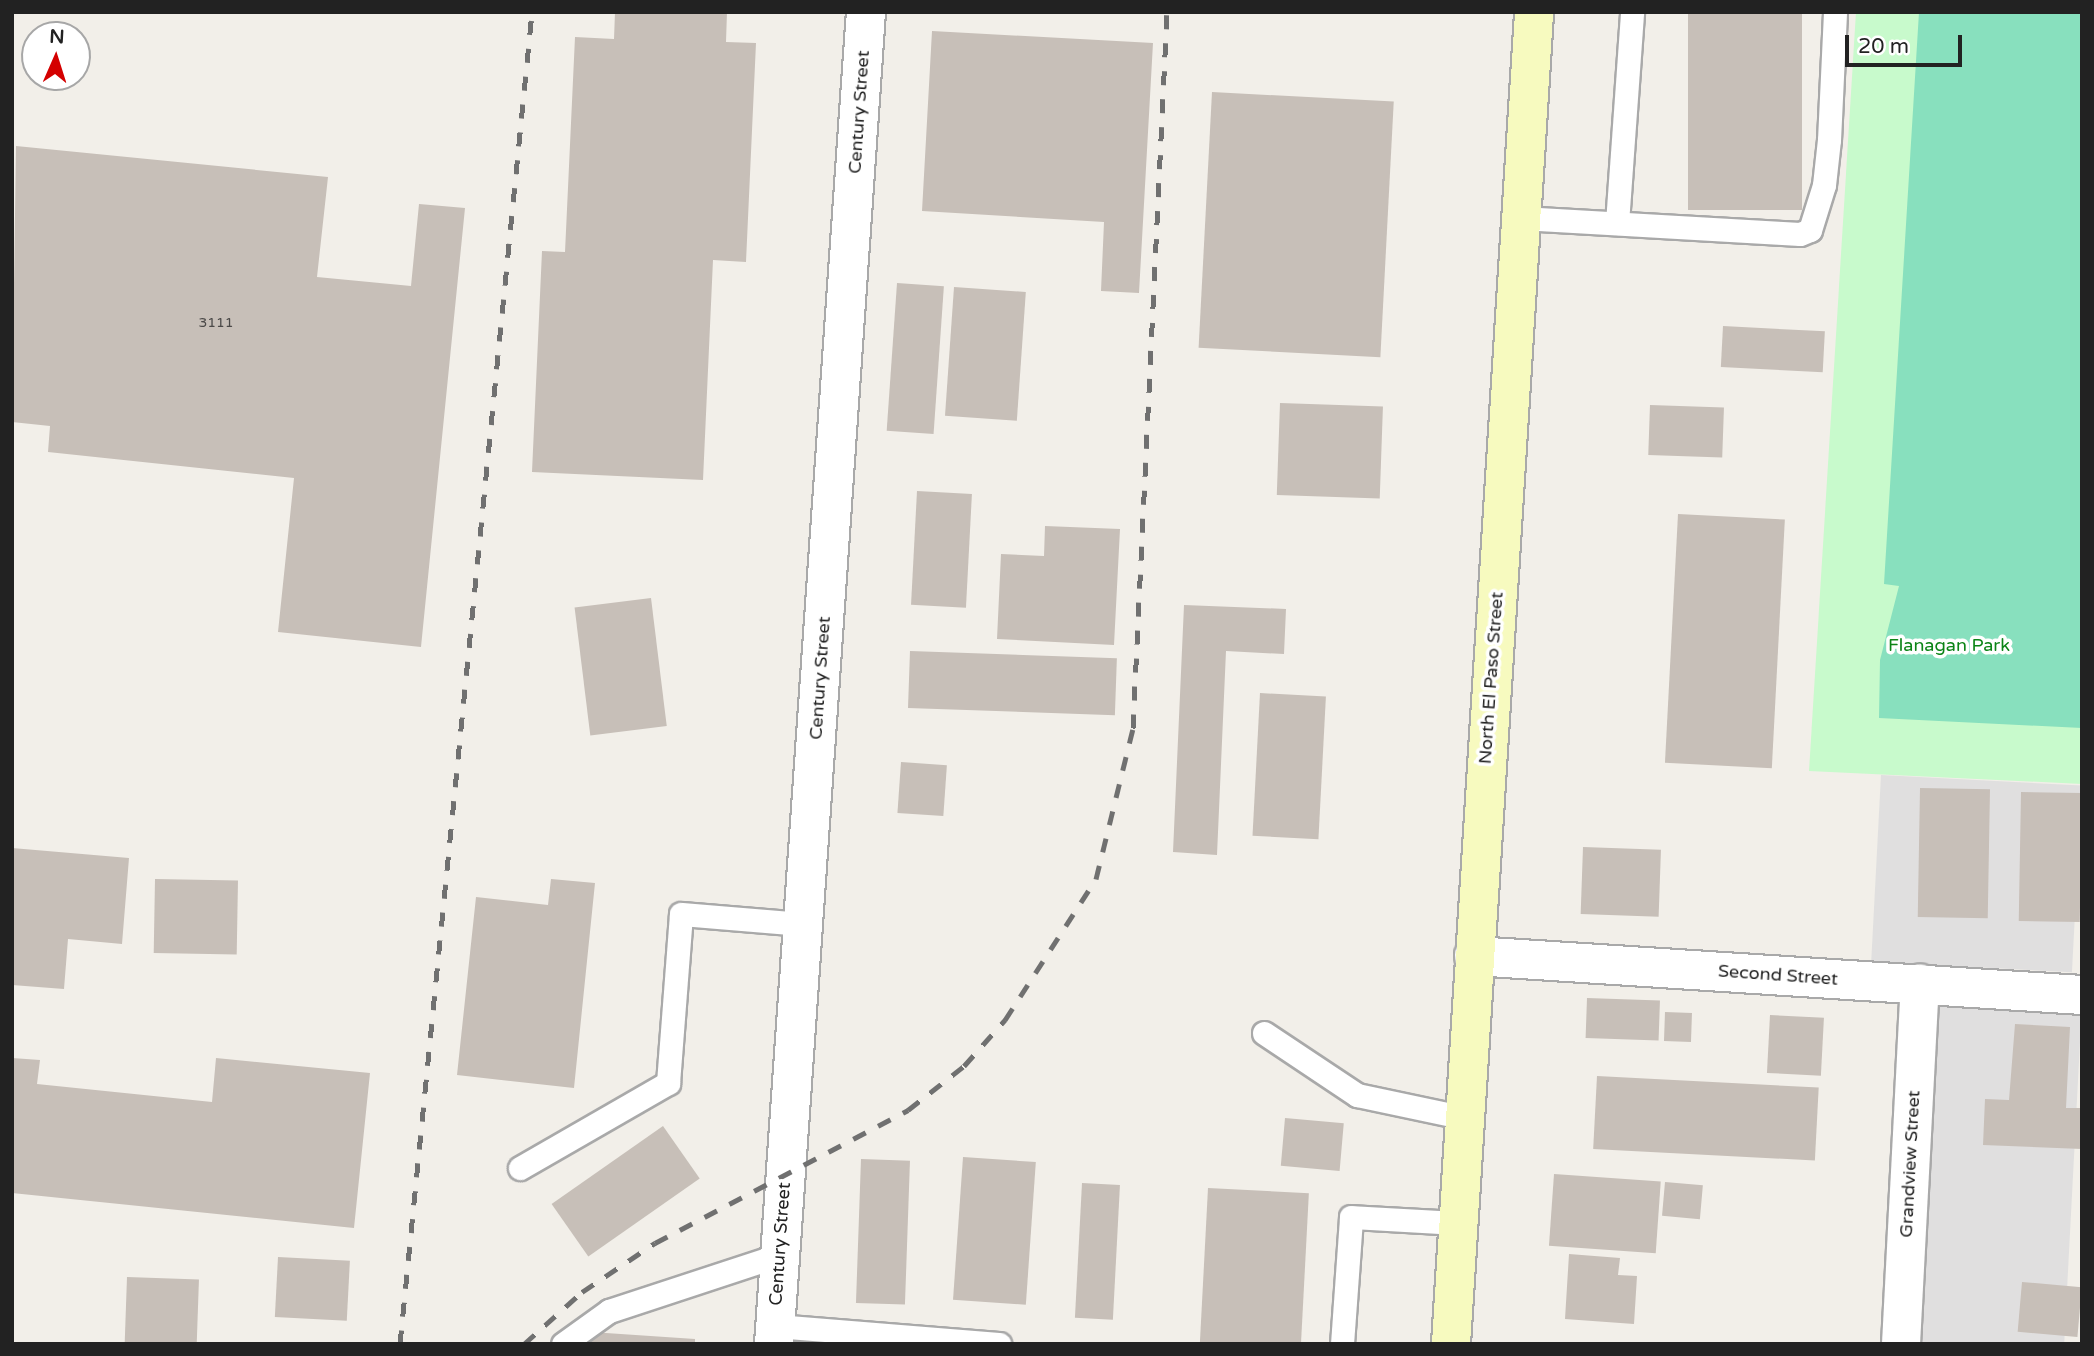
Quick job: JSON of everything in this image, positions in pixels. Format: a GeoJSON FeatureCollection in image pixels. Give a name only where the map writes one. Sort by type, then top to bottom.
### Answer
{"type":"FeatureCollection","features":[{"type":"Feature","properties":{"kind":"street","name":"Century Street"},"geometry":{"type":"LineString","coordinates":[[774,1335],[866,12]]}},
{"type":"Feature","properties":{"kind":"street","name":"North El Paso Street"},"geometry":{"type":"LineString","coordinates":[[1451,1344],[1534,12]]}},
{"type":"Feature","properties":{"kind":"street","name":"Second Street"},"geometry":{"type":"LineString","coordinates":[[1474,956],[2082,995]]}},
{"type":"Feature","properties":{"kind":"street","name":"Grandview Street"},"geometry":{"type":"LineString","coordinates":[[1901,1344],[1920,984]]}},
{"type":"Feature","properties":{"kind":"lane"},"geometry":{"type":"LineString","coordinates":[[1617,223],[1632,12]]}},
{"type":"Feature","properties":{"kind":"lane"},"geometry":{"type":"LineString","coordinates":[[1521,218],[1800,234],[1810,230],[1824,185],[1829,140],[1835,12]]}},
{"type":"Feature","properties":{"kind":"lane"},"geometry":{"type":"LineString","coordinates":[[520,1168],[668,1083],[681,914],[803,924]]}},
{"type":"Feature","properties":{"kind":"lane"},"geometry":{"type":"LineString","coordinates":[[1264,1033],[1357,1095],[1465,1118]]}},
{"type":"Feature","properties":{"kind":"lane"},"geometry":{"type":"LineString","coordinates":[[1342,1344],[1351,1217],[1459,1223]]}},
{"type":"Feature","properties":{"kind":"lane"},"geometry":{"type":"LineString","coordinates":[[563,1344],[609,1311],[779,1255]]}},
{"type":"Feature","properties":{"kind":"lane"},"geometry":{"type":"LineString","coordinates":[[774,1335],[999,1344]]}},
{"type":"Feature","properties":{"kind":"shaded area"},"geometry":{"type":"Polygon","coordinates":[[[1881,775],[2082,786],[2072,972],[1871,962],[1881,775]]]}},
{"type":"Feature","properties":{"kind":"shaded area"},"geometry":{"type":"Polygon","coordinates":[[[1937,1000],[2082,1008],[2064,1344],[1919,1344],[1937,1000]]]}},
{"type":"Feature","properties":{"kind":"green space","name":"Flanagan Park"},"geometry":{"type":"Polygon","coordinates":[[[1856,12],[2082,12],[2082,784],[1809,771],[1856,12]]]}},
{"type":"Feature","properties":{"kind":"green space","name":"Flanagan Park"},"geometry":{"type":"Polygon","coordinates":[[[1919,12],[2082,12],[2082,728],[1879,718],[1880,660],[1899,586],[1884,584],[1919,12]]]}},
{"type":"Feature","properties":{"kind":"building"},"geometry":{"type":"Polygon","coordinates":[[[615,12],[727,12],[726,42],[756,43],[746,262],[713,260],[703,480],[532,472],[542,251],[565,252],[575,37],[614,39],[615,12]]]}},
{"type":"Feature","properties":{"kind":"building"},"geometry":{"type":"Polygon","coordinates":[[[1688,12],[1802,12],[1802,210],[1688,210],[1688,12]]]}},
{"type":"Feature","properties":{"kind":"building"},"geometry":{"type":"Polygon","coordinates":[[[932,31],[1153,43],[1139,293],[1101,291],[1104,222],[922,211],[932,31]]]}},
{"type":"Feature","properties":{"kind":"building"},"geometry":{"type":"Polygon","coordinates":[[[1212,92],[1394,102],[1380,357],[1199,348],[1212,92]]]}},
{"type":"Feature","properties":{"kind":"building"},"geometry":{"type":"Polygon","coordinates":[[[16,146],[328,177],[317,277],[411,286],[419,204],[465,208],[421,647],[278,632],[294,478],[48,452],[50,426],[12,422],[16,146]]]}},
{"type":"Feature","properties":{"kind":"building"},"geometry":{"type":"Polygon","coordinates":[[[897,283],[944,286],[934,434],[887,431],[897,283]]]}},
{"type":"Feature","properties":{"kind":"building"},"geometry":{"type":"Polygon","coordinates":[[[954,287],[1026,292],[1017,421],[945,416],[954,287]]]}},
{"type":"Feature","properties":{"kind":"building"},"geometry":{"type":"Polygon","coordinates":[[[1723,326],[1825,331],[1823,372],[1721,367],[1723,326]]]}},
{"type":"Feature","properties":{"kind":"building"},"geometry":{"type":"Polygon","coordinates":[[[1280,403],[1383,407],[1380,499],[1277,495],[1280,403]]]}},
{"type":"Feature","properties":{"kind":"building"},"geometry":{"type":"Polygon","coordinates":[[[1650,405],[1724,408],[1722,458],[1648,455],[1650,405]]]}},
{"type":"Feature","properties":{"kind":"building"},"geometry":{"type":"Polygon","coordinates":[[[917,491],[972,494],[966,608],[911,605],[917,491]]]}},
{"type":"Feature","properties":{"kind":"building"},"geometry":{"type":"Polygon","coordinates":[[[1678,514],[1785,520],[1772,768],[1665,763],[1678,514]]]}},
{"type":"Feature","properties":{"kind":"building"},"geometry":{"type":"Polygon","coordinates":[[[1045,526],[1120,529],[1114,645],[997,639],[1001,554],[1044,556],[1045,526]]]}},
{"type":"Feature","properties":{"kind":"building"},"geometry":{"type":"Polygon","coordinates":[[[651,598],[667,726],[590,735],[575,607],[651,598]]]}},
{"type":"Feature","properties":{"kind":"building"},"geometry":{"type":"Polygon","coordinates":[[[1184,605],[1286,609],[1284,654],[1226,651],[1217,855],[1173,852],[1184,605]]]}},
{"type":"Feature","properties":{"kind":"building"},"geometry":{"type":"Polygon","coordinates":[[[910,651],[1117,658],[1115,715],[908,708],[910,651]]]}},
{"type":"Feature","properties":{"kind":"building"},"geometry":{"type":"Polygon","coordinates":[[[1260,693],[1326,696],[1318,839],[1253,836],[1260,693]]]}},
{"type":"Feature","properties":{"kind":"building"},"geometry":{"type":"Polygon","coordinates":[[[901,762],[947,765],[943,816],[897,813],[901,762]]]}},
{"type":"Feature","properties":{"kind":"building"},"geometry":{"type":"Polygon","coordinates":[[[1920,788],[1990,789],[1988,918],[1918,917],[1920,788]]]}},
{"type":"Feature","properties":{"kind":"building"},"geometry":{"type":"Polygon","coordinates":[[[2021,792],[2082,793],[2080,922],[2019,921],[2021,792]]]}},
{"type":"Feature","properties":{"kind":"building"},"geometry":{"type":"Polygon","coordinates":[[[1583,847],[1661,850],[1659,917],[1581,914],[1583,847]]]}},
{"type":"Feature","properties":{"kind":"building"},"geometry":{"type":"Polygon","coordinates":[[[12,848],[129,858],[122,944],[68,939],[64,989],[12,985],[12,848]]]}},
{"type":"Feature","properties":{"kind":"building"},"geometry":{"type":"Polygon","coordinates":[[[155,879],[238,880],[237,954],[154,953],[155,879]]]}},
{"type":"Feature","properties":{"kind":"building"},"geometry":{"type":"Polygon","coordinates":[[[551,879],[595,883],[574,1088],[457,1075],[476,897],[548,905],[551,879]]]}},
{"type":"Feature","properties":{"kind":"building"},"geometry":{"type":"Polygon","coordinates":[[[1587,998],[1660,1001],[1659,1041],[1586,1038],[1587,998]]]}},
{"type":"Feature","properties":{"kind":"building"},"geometry":{"type":"Polygon","coordinates":[[[1665,1012],[1692,1013],[1691,1042],[1664,1041],[1665,1012]]]}},
{"type":"Feature","properties":{"kind":"building"},"geometry":{"type":"Polygon","coordinates":[[[1770,1015],[1824,1018],[1821,1076],[1767,1073],[1770,1015]]]}},
{"type":"Feature","properties":{"kind":"building"},"geometry":{"type":"Polygon","coordinates":[[[2015,1024],[2070,1027],[2066,1108],[2082,1108],[2082,1149],[1983,1145],[1985,1099],[2009,1100],[2015,1024]]]}},
{"type":"Feature","properties":{"kind":"building"},"geometry":{"type":"Polygon","coordinates":[[[12,1058],[40,1060],[37,1084],[212,1102],[216,1058],[370,1073],[354,1228],[12,1193],[12,1058]]]}},
{"type":"Feature","properties":{"kind":"building"},"geometry":{"type":"Polygon","coordinates":[[[1597,1076],[1819,1088],[1815,1161],[1593,1149],[1597,1076]]]}},
{"type":"Feature","properties":{"kind":"building"},"geometry":{"type":"Polygon","coordinates":[[[1285,1118],[1344,1123],[1340,1171],[1281,1166],[1285,1118]]]}},
{"type":"Feature","properties":{"kind":"building"},"geometry":{"type":"Polygon","coordinates":[[[663,1126],[700,1178],[588,1256],[552,1204],[663,1126]]]}},
{"type":"Feature","properties":{"kind":"building"},"geometry":{"type":"Polygon","coordinates":[[[963,1157],[1036,1162],[1026,1305],[953,1300],[963,1157]]]}},
{"type":"Feature","properties":{"kind":"building"},"geometry":{"type":"Polygon","coordinates":[[[861,1159],[910,1161],[905,1305],[856,1303],[861,1159]]]}},
{"type":"Feature","properties":{"kind":"building"},"geometry":{"type":"Polygon","coordinates":[[[1554,1174],[1661,1181],[1656,1253],[1549,1246],[1554,1174]]]}},
{"type":"Feature","properties":{"kind":"building"},"geometry":{"type":"Polygon","coordinates":[[[1665,1182],[1703,1185],[1700,1219],[1662,1216],[1665,1182]]]}},
{"type":"Feature","properties":{"kind":"building"},"geometry":{"type":"Polygon","coordinates":[[[1082,1183],[1120,1185],[1113,1320],[1075,1318],[1082,1183]]]}},
{"type":"Feature","properties":{"kind":"building"},"geometry":{"type":"Polygon","coordinates":[[[1208,1188],[1309,1193],[1301,1344],[1200,1344],[1208,1188]]]}},
{"type":"Feature","properties":{"kind":"building"},"geometry":{"type":"Polygon","coordinates":[[[1569,1254],[1620,1258],[1618,1275],[1637,1276],[1634,1324],[1565,1319],[1569,1254]]]}},
{"type":"Feature","properties":{"kind":"building"},"geometry":{"type":"Polygon","coordinates":[[[278,1257],[350,1261],[347,1321],[275,1317],[278,1257]]]}},
{"type":"Feature","properties":{"kind":"building"},"geometry":{"type":"Polygon","coordinates":[[[127,1277],[199,1280],[197,1344],[125,1344],[127,1277]]]}},
{"type":"Feature","properties":{"kind":"building"},"geometry":{"type":"Polygon","coordinates":[[[2022,1282],[2082,1287],[2077,1337],[2018,1332],[2022,1282]]]}},
{"type":"Feature","properties":{"kind":"building"},"geometry":{"type":"Polygon","coordinates":[[[591,1332],[695,1339],[695,1344],[583,1344],[591,1332]]]}},
{"type":"Feature","properties":{"kind":"railway"},"geometry":{"type":"LineString","coordinates":[[400,1344],[532,12]]}},
{"type":"Feature","properties":{"kind":"railway"},"geometry":{"type":"LineString","coordinates":[[524,1344],[582,1292],[655,1243],[908,1110],[964,1066],[1005,1020],[1096,879],[1133,728],[1167,12]]}}]}
